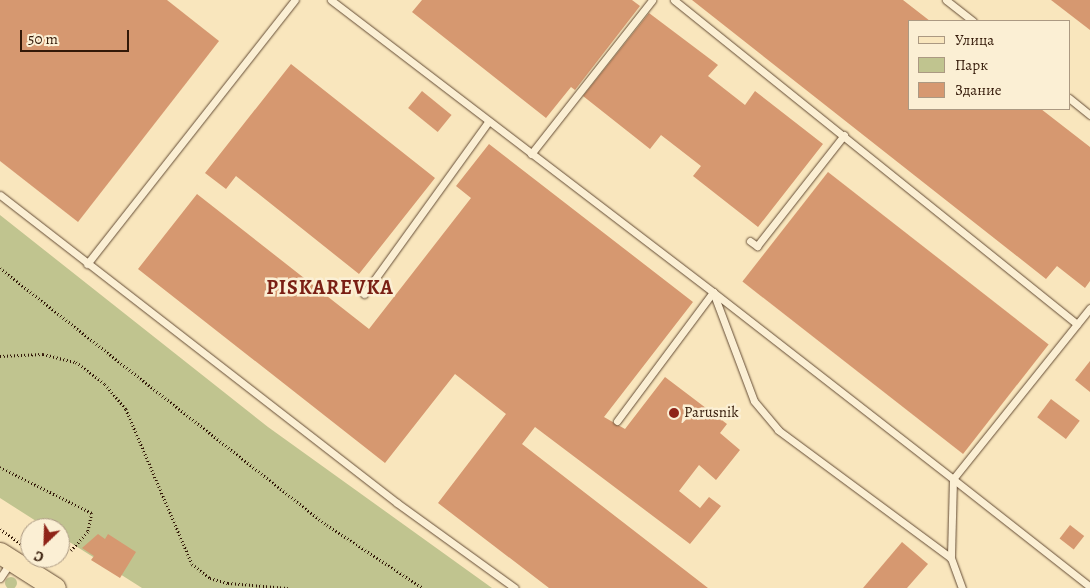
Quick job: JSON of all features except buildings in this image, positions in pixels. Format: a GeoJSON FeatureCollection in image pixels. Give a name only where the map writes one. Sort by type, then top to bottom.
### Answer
{"type":"FeatureCollection","features":[{"type":"Feature","properties":{"kind":"main road"},"geometry":{"type":"LineString","coordinates":[[14,555],[55,588]]}},
{"type":"Feature","properties":{"kind":"lane"},"geometry":{"type":"LineString","coordinates":[[87,264],[295,0]]}},
{"type":"Feature","properties":{"kind":"lane"},"geometry":{"type":"LineString","coordinates":[[331,0],[712,292],[1090,587]]}},
{"type":"Feature","properties":{"kind":"lane"},"geometry":{"type":"LineString","coordinates":[[531,154],[652,0]]}},
{"type":"Feature","properties":{"kind":"lane"},"geometry":{"type":"LineString","coordinates":[[674,0],[1077,324]]}},
{"type":"Feature","properties":{"kind":"lane"},"geometry":{"type":"LineString","coordinates":[[946,0],[972,20]]}},
{"type":"Feature","properties":{"kind":"lane"},"geometry":{"type":"LineString","coordinates":[[1070,99],[1090,115]]}},
{"type":"Feature","properties":{"kind":"lane"},"geometry":{"type":"LineString","coordinates":[[364,294],[489,121]]}},
{"type":"Feature","properties":{"kind":"lane"},"geometry":{"type":"LineString","coordinates":[[750,241],[757,246],[844,135]]}},
{"type":"Feature","properties":{"kind":"lane"},"geometry":{"type":"LineString","coordinates":[[0,195],[397,503],[515,588]]}},
{"type":"Feature","properties":{"kind":"lane"},"geometry":{"type":"LineString","coordinates":[[617,421],[712,292]]}},
{"type":"Feature","properties":{"kind":"lane"},"geometry":{"type":"LineString","coordinates":[[712,292],[754,401],[778,430],[950,558]]}},
{"type":"Feature","properties":{"kind":"lane"},"geometry":{"type":"LineString","coordinates":[[962,588],[950,558],[953,479],[1090,308]]}},
{"type":"Feature","properties":{"kind":"lane"},"geometry":{"type":"LineString","coordinates":[[0,578],[14,555]]}},
{"type":"Feature","properties":{"kind":"path"},"geometry":{"type":"LineString","coordinates":[[0,268],[320,520],[423,588]]}},
{"type":"Feature","properties":{"kind":"path"},"geometry":{"type":"LineString","coordinates":[[0,356],[43,354],[76,362],[105,384],[126,409],[192,564],[210,578],[228,583],[288,588]]}},
{"type":"Feature","properties":{"kind":"path"},"geometry":{"type":"LineString","coordinates":[[0,467],[92,513],[88,532],[71,551]]}},
{"type":"Feature","properties":{"kind":"path"},"geometry":{"type":"LineString","coordinates":[[0,529],[14,555]]}},
{"type":"Feature","properties":{"kind":"green space"},"geometry":{"type":"Polygon","coordinates":[[[0,215],[268,427],[492,588],[142,588],[70,542],[70,518],[31,518],[0,498],[0,215]]]}},
{"type":"Feature","properties":{"kind":"green space"},"geometry":{"type":"Polygon","coordinates":[[[9,577],[13,577],[17,583],[13,589],[9,589],[5,585],[5,581],[9,577]]]}},
{"type":"Feature","properties":{"kind":"place","name":"Parusnik"},"geometry":{"type":"Point","coordinates":[674,413]}},
{"type":"Feature","properties":{"kind":"district","name":"PISKAREVKA"},"geometry":{"type":"Point","coordinates":[330,287]}}]}
